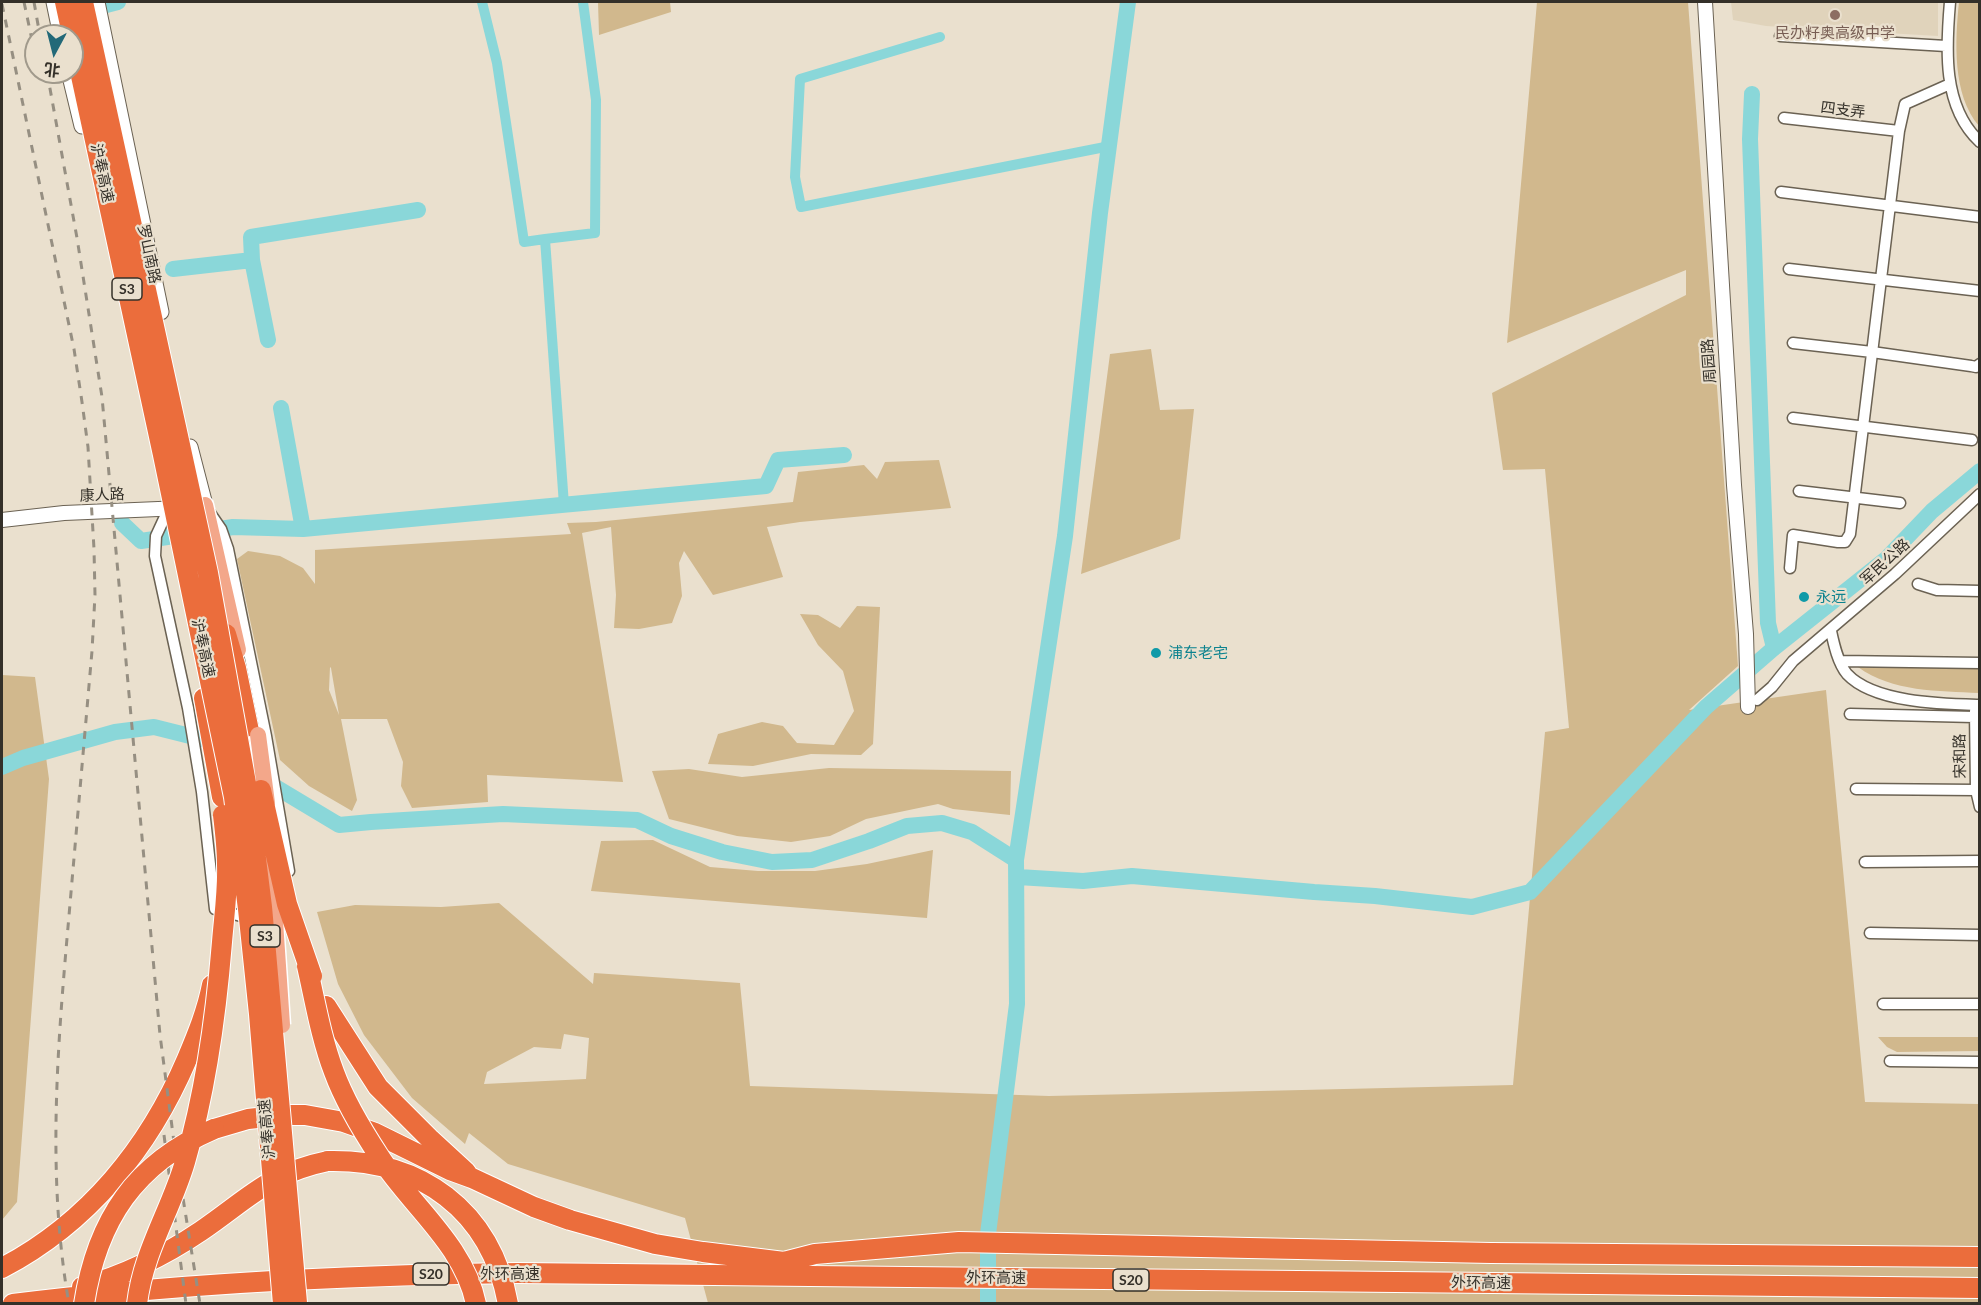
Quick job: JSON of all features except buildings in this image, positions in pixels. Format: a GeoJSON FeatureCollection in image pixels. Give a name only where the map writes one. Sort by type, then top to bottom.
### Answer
{"type":"FeatureCollection","features":[{"type":"Feature","properties":{"kind":"highway","name":"沪奉高速"},"geometry":{"type":"LineString","coordinates":[[64,2],[189,576],[234,797],[259,1014],[283,1304]]}},
{"type":"Feature","properties":{"kind":"highway","name":"沪奉高速"},"geometry":{"type":"LineString","coordinates":[[83,2],[208,573],[248,794],[262,907],[297,1303]]}},
{"type":"Feature","properties":{"kind":"highway"},"geometry":{"type":"LineString","coordinates":[[208,573],[236,668],[274,821],[287,904],[307,966],[320,1025],[334,1072],[354,1117],[381,1159],[463,1266],[476,1304]]}},
{"type":"Feature","properties":{"kind":"highway"},"geometry":{"type":"LineString","coordinates":[[137,1304],[149,1249],[184,1164],[201,1100],[213,1037],[228,867],[222,797],[202,685],[189,576]]}},
{"type":"Feature","properties":{"kind":"highway"},"geometry":{"type":"LineString","coordinates":[[2,1268],[60,1230],[84,1211],[114,1180],[142,1142],[173,1092],[198,1034],[210,997],[223,933]]}},
{"type":"Feature","properties":{"kind":"highway"},"geometry":{"type":"LineString","coordinates":[[307,966],[337,1026],[378,1087],[472,1178]]}},
{"type":"Feature","properties":{"kind":"highway"},"geometry":{"type":"LineString","coordinates":[[84,1304],[88,1275],[95,1252],[108,1224],[137,1180],[155,1163],[182,1144],[232,1123],[267,1116],[305,1115],[360,1126],[450,1170],[534,1207],[609,1232],[703,1252],[784,1262],[812,1276]]}},
{"type":"Feature","properties":{"kind":"highway"},"geometry":{"type":"LineString","coordinates":[[51,1299],[62,1291],[106,1280],[154,1260],[203,1230],[250,1194],[276,1178],[308,1165],[328,1161],[367,1162],[385,1166],[418,1178],[445,1196],[459,1208],[482,1236],[497,1265],[508,1304]]}},
{"type":"Feature","properties":{"kind":"highway"},"geometry":{"type":"LineString","coordinates":[[784,1262],[814,1254],[959,1242],[1480,1253],[1980,1257]]}},
{"type":"Feature","properties":{"kind":"highway","name":"外环高速"},"geometry":{"type":"LineString","coordinates":[[13,1304],[204,1285],[366,1276],[518,1273],[1980,1288]]}},
{"type":"Feature","properties":{"kind":"main road"},"geometry":{"type":"LineString","coordinates":[[54,2],[59,24]]}},
{"type":"Feature","properties":{"kind":"main road","name":"罗山南路"},"geometry":{"type":"LineString","coordinates":[[97,2],[182,417],[205,505]]}},
{"type":"Feature","properties":{"kind":"main road"},"geometry":{"type":"LineString","coordinates":[[72,84],[123,310],[174,513],[185,547],[220,709],[253,1013],[278,1304]]}},
{"type":"Feature","properties":{"kind":"main road"},"geometry":{"type":"LineString","coordinates":[[205,505],[262,736],[274,821],[288,1113],[305,1304]]}},
{"type":"Feature","properties":{"kind":"street","name":"周园路"},"geometry":{"type":"LineString","coordinates":[[1705,2],[1734,485],[1752,703]]}},
{"type":"Feature","properties":{"kind":"street"},"geometry":{"type":"LineString","coordinates":[[1950,2],[1946,46],[1950,84],[1960,114],[1974,137],[1980,142]]}},
{"type":"Feature","properties":{"kind":"street"},"geometry":{"type":"LineString","coordinates":[[1780,36],[1946,46]]}},
{"type":"Feature","properties":{"kind":"street"},"geometry":{"type":"LineString","coordinates":[[1790,568],[1793,535],[1845,542],[1850,534],[1889,206],[1905,104],[1950,84]]}},
{"type":"Feature","properties":{"kind":"street","name":"四支弄"},"geometry":{"type":"LineString","coordinates":[[1784,118],[1899,131]]}},
{"type":"Feature","properties":{"kind":"street"},"geometry":{"type":"LineString","coordinates":[[1781,192],[1980,217]]}},
{"type":"Feature","properties":{"kind":"street"},"geometry":{"type":"LineString","coordinates":[[1789,269],[1980,291]]}},
{"type":"Feature","properties":{"kind":"street"},"geometry":{"type":"LineString","coordinates":[[1793,344],[1872,352],[1976,367],[1980,364]]}},
{"type":"Feature","properties":{"kind":"street"},"geometry":{"type":"LineString","coordinates":[[1793,417],[1972,440]]}},
{"type":"Feature","properties":{"kind":"street"},"geometry":{"type":"LineString","coordinates":[[1799,491],[1900,503]]}},
{"type":"Feature","properties":{"kind":"street","name":"军民公路"},"geometry":{"type":"LineString","coordinates":[[1752,703],[1772,687],[1793,661],[1831,631],[1980,494]]}},
{"type":"Feature","properties":{"kind":"street","name":"康人路"},"geometry":{"type":"LineString","coordinates":[[2,520],[64,513],[174,513],[205,505]]}},
{"type":"Feature","properties":{"kind":"street"},"geometry":{"type":"LineString","coordinates":[[174,513],[156,536],[155,556],[188,708],[202,792],[215,909],[255,919],[282,915],[296,910],[274,821]]}},
{"type":"Feature","properties":{"kind":"street"},"geometry":{"type":"LineString","coordinates":[[1918,584],[1937,590],[1980,591]]}},
{"type":"Feature","properties":{"kind":"street"},"geometry":{"type":"LineString","coordinates":[[1831,631],[1836,652],[1846,673],[1860,683],[1899,698],[1923,702],[1978,705]]}},
{"type":"Feature","properties":{"kind":"street"},"geometry":{"type":"LineString","coordinates":[[1841,661],[1980,663]]}},
{"type":"Feature","properties":{"kind":"street","name":"宋和路"},"geometry":{"type":"LineString","coordinates":[[1978,705],[1974,717],[1978,762],[1976,790],[1980,807]]}},
{"type":"Feature","properties":{"kind":"street"},"geometry":{"type":"LineString","coordinates":[[1850,714],[1974,717]]}},
{"type":"Feature","properties":{"kind":"street"},"geometry":{"type":"LineString","coordinates":[[1856,789],[1976,790]]}},
{"type":"Feature","properties":{"kind":"street"},"geometry":{"type":"LineString","coordinates":[[1865,862],[1980,861]]}},
{"type":"Feature","properties":{"kind":"street"},"geometry":{"type":"LineString","coordinates":[[1870,933],[1980,935]]}},
{"type":"Feature","properties":{"kind":"street"},"geometry":{"type":"LineString","coordinates":[[1883,1004],[1980,1004]]}},
{"type":"Feature","properties":{"kind":"street"},"geometry":{"type":"LineString","coordinates":[[1890,1061],[1980,1062]]}},
{"type":"Feature","properties":{"kind":"shaded area"},"geometry":{"type":"Polygon","coordinates":[[[598,2],[670,2],[671,12],[599,35],[598,2]]]}},
{"type":"Feature","properties":{"kind":"shaded area"},"geometry":{"type":"Polygon","coordinates":[[[1537,2],[1688,2],[1738,666],[1689,710],[1826,690],[1865,1102],[1979,1104],[1979,1303],[708,1303],[685,1218],[508,1164],[469,1133],[465,1144],[412,1098],[364,1035],[338,984],[317,912],[355,905],[441,907],[499,903],[593,984],[594,973],[740,983],[750,1086],[1049,1096],[1513,1085],[1545,732],[1569,728],[1545,469],[1503,470],[1492,393],[1686,295],[1686,270],[1507,343],[1537,2]],[[564,1034],[561,1049],[534,1047],[487,1072],[484,1084],[586,1079],[589,1038],[564,1034]]]}},
{"type":"Feature","properties":{"kind":"shaded area","name":"民办籽奥高级中学"},"geometry":{"type":"Polygon","coordinates":[[[1731,2],[1938,2],[1938,36],[1766,26],[1733,20],[1731,2]]]}},
{"type":"Feature","properties":{"kind":"shaded area"},"geometry":{"type":"Polygon","coordinates":[[[1959,2],[1979,2],[1979,126],[1964,99],[1957,67],[1959,2]]]}},
{"type":"Feature","properties":{"kind":"shaded area"},"geometry":{"type":"Polygon","coordinates":[[[1151,349],[1160,410],[1194,409],[1180,539],[1081,574],[1110,354],[1151,349]]]}},
{"type":"Feature","properties":{"kind":"shaded area"},"geometry":{"type":"Polygon","coordinates":[[[939,460],[951,508],[767,527],[783,577],[713,595],[684,551],[679,563],[682,596],[672,623],[639,629],[614,628],[616,595],[611,527],[582,533],[623,782],[487,775],[488,802],[412,808],[401,786],[403,762],[387,719],[341,719],[357,800],[352,811],[309,786],[280,760],[237,559],[248,551],[280,556],[303,568],[315,584],[315,550],[571,534],[567,523],[793,502],[798,472],[864,465],[877,479],[885,462],[939,460]],[[331,668],[329,690],[339,715],[331,668]]]}},
{"type":"Feature","properties":{"kind":"shaded area"},"geometry":{"type":"Polygon","coordinates":[[[857,606],[880,607],[873,744],[861,755],[811,754],[753,766],[708,764],[718,734],[762,722],[783,726],[797,743],[834,745],[854,711],[843,671],[818,645],[800,614],[818,615],[840,628],[857,606]]]}},
{"type":"Feature","properties":{"kind":"shaded area"},"geometry":{"type":"Polygon","coordinates":[[[1858,667],[1979,668],[1979,693],[1901,686],[1871,675],[1858,667]]]}},
{"type":"Feature","properties":{"kind":"shaded area"},"geometry":{"type":"Polygon","coordinates":[[[2,675],[35,677],[49,779],[17,1202],[2,1220],[2,675]]]}},
{"type":"Feature","properties":{"kind":"shaded area"},"geometry":{"type":"Polygon","coordinates":[[[829,768],[1011,771],[1010,815],[953,809],[938,804],[866,819],[830,836],[791,842],[737,836],[669,819],[652,771],[689,769],[742,777],[829,768]]]}},
{"type":"Feature","properties":{"kind":"shaded area"},"geometry":{"type":"Polygon","coordinates":[[[653,840],[710,867],[758,871],[815,871],[867,864],[933,850],[927,918],[591,891],[601,841],[653,840]]]}},
{"type":"Feature","properties":{"kind":"shaded area"},"geometry":{"type":"Polygon","coordinates":[[[1878,1037],[1979,1037],[1979,1051],[1897,1052],[1887,1047],[1878,1037]]]}},
{"type":"Feature","properties":{"kind":"waterway"},"geometry":{"type":"LineString","coordinates":[[86,8],[91,9],[118,2]]}},
{"type":"Feature","properties":{"kind":"waterway"},"geometry":{"type":"LineString","coordinates":[[482,2],[497,63],[524,242],[545,239]]}},
{"type":"Feature","properties":{"kind":"waterway"},"geometry":{"type":"LineString","coordinates":[[564,505],[545,239],[595,233],[596,100],[583,2]]}},
{"type":"Feature","properties":{"kind":"waterway"},"geometry":{"type":"LineString","coordinates":[[988,1304],[988,1234],[1017,1004],[1016,860],[1065,536],[1100,213],[1128,2]]}},
{"type":"Feature","properties":{"kind":"waterway"},"geometry":{"type":"LineString","coordinates":[[940,37],[800,79],[795,177],[801,207],[1110,146]]}},
{"type":"Feature","properties":{"kind":"waterway"},"geometry":{"type":"LineString","coordinates":[[1752,94],[1750,139],[1768,623],[1774,648]]}},
{"type":"Feature","properties":{"kind":"waterway"},"geometry":{"type":"LineString","coordinates":[[173,269],[252,260],[251,237],[418,210]]}},
{"type":"Feature","properties":{"kind":"waterway"},"geometry":{"type":"LineString","coordinates":[[252,260],[268,340]]}},
{"type":"Feature","properties":{"kind":"waterway"},"geometry":{"type":"LineString","coordinates":[[281,408],[303,529]]}},
{"type":"Feature","properties":{"kind":"waterway"},"geometry":{"type":"LineString","coordinates":[[122,523],[141,541],[233,527],[303,529],[766,486],[778,460],[844,455]]}},
{"type":"Feature","properties":{"kind":"waterway"},"geometry":{"type":"LineString","coordinates":[[1018,877],[1083,881],[1132,876],[1375,896],[1472,907],[1530,892],[1706,707],[1774,648],[1886,559],[1932,511],[1980,471]]}},
{"type":"Feature","properties":{"kind":"waterway"},"geometry":{"type":"LineString","coordinates":[[2,767],[23,758],[115,732],[154,727],[222,744]]}},
{"type":"Feature","properties":{"kind":"waterway"},"geometry":{"type":"LineString","coordinates":[[264,780],[339,825],[503,814],[637,820],[671,836],[722,852],[772,862],[812,860],[907,826],[942,823],[972,832],[1016,860]]}},
{"type":"Feature","properties":{"kind":"railway"},"geometry":{"type":"LineString","coordinates":[[24,2],[29,24]]}},
{"type":"Feature","properties":{"kind":"railway"},"geometry":{"type":"LineString","coordinates":[[34,2],[38,24]]}},
{"type":"Feature","properties":{"kind":"railway"},"geometry":{"type":"LineString","coordinates":[[2,4],[74,349],[88,447],[94,549],[95,595],[92,651],[64,974],[56,1116],[58,1210],[69,1304]]}},
{"type":"Feature","properties":{"kind":"railway"},"geometry":{"type":"LineString","coordinates":[[49,84],[77,238],[102,397],[160,1035],[174,1142],[200,1304]]}},
{"type":"Feature","properties":{"kind":"railway"},"geometry":{"type":"LineString","coordinates":[[164,1135],[186,1304]]}},
{"type":"Feature","properties":{"kind":"place","name":"民办籽奥高级中学"},"geometry":{"type":"Point","coordinates":[1835,15]}},
{"type":"Feature","properties":{"kind":"place","name":"永远"},"geometry":{"type":"Point","coordinates":[1804,597]}},
{"type":"Feature","properties":{"kind":"place","name":"浦东老宅"},"geometry":{"type":"Point","coordinates":[1156,653]}}]}
